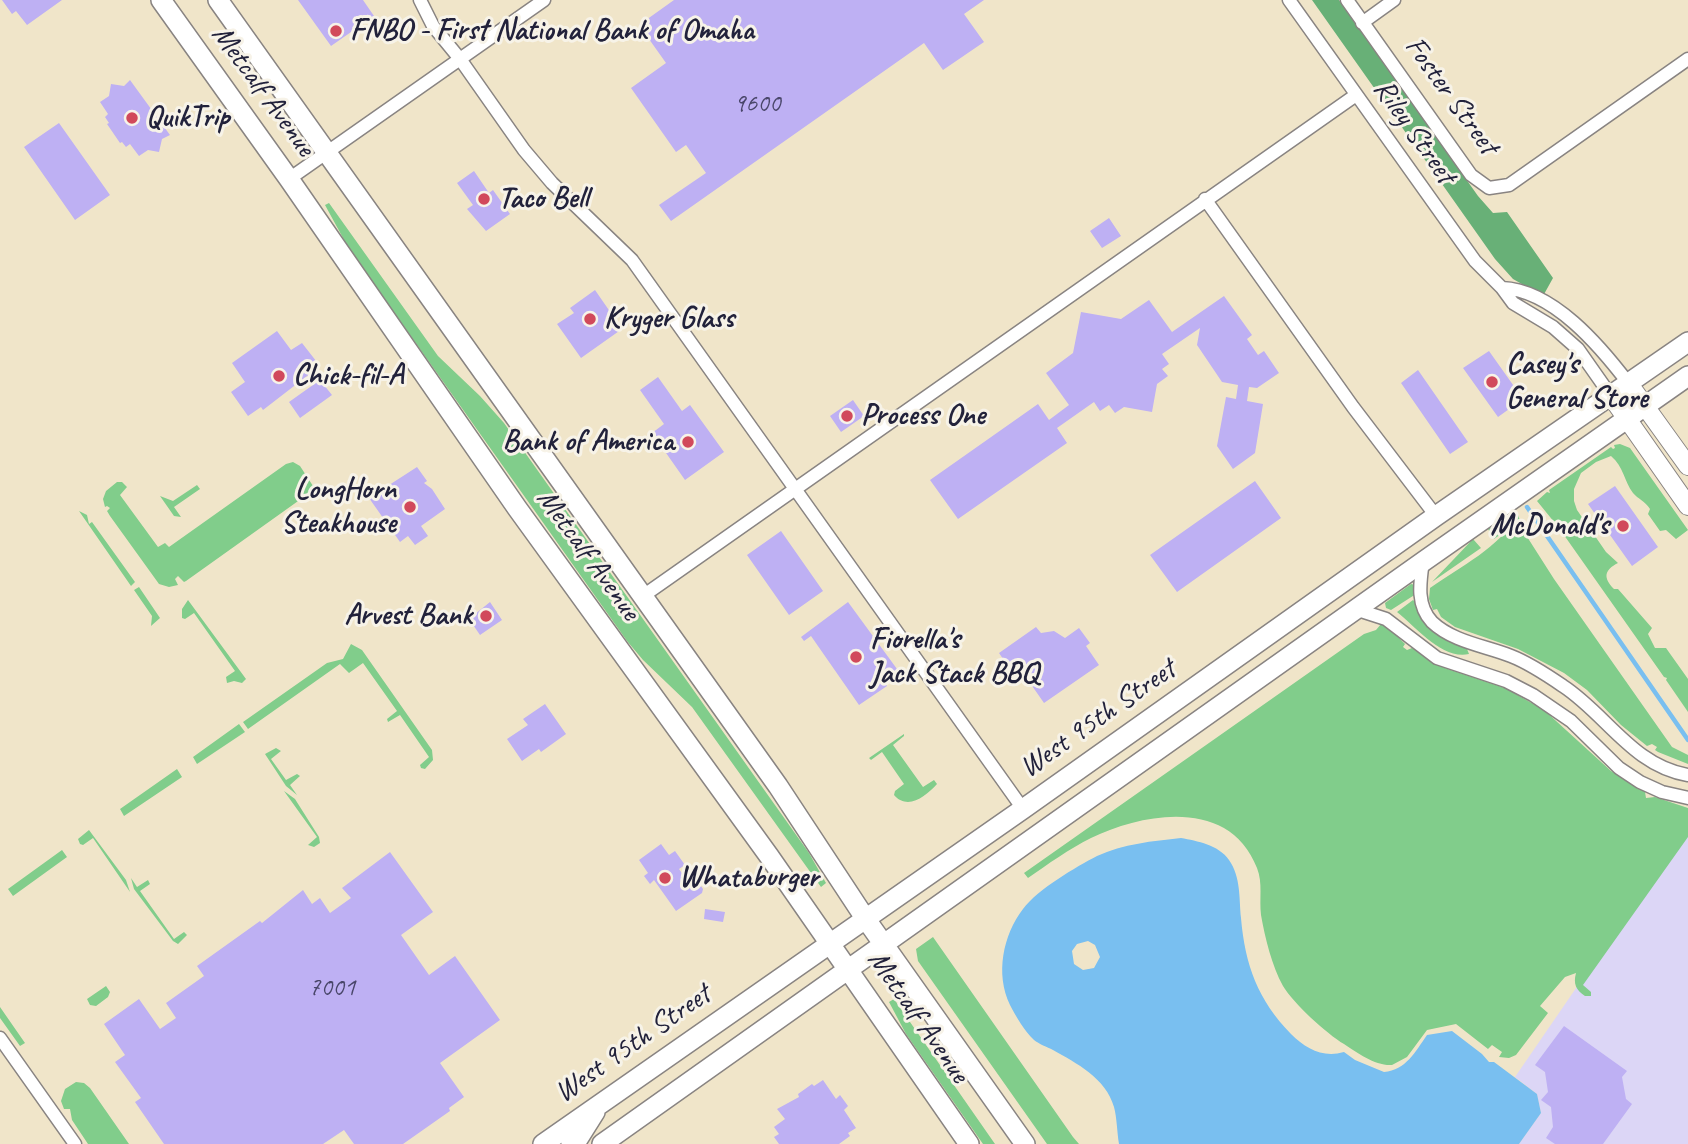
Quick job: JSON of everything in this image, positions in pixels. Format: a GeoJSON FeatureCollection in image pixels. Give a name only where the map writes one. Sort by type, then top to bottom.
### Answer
{"type":"FeatureCollection","features":[{"type":"Feature","properties":{"kind":"main road","name":"Metcalf Avenue"},"geometry":{"type":"LineString","coordinates":[[161,0],[517,508],[830,943],[969,1144]]}},
{"type":"Feature","properties":{"kind":"main road","name":"Metcalf Avenue"},"geometry":{"type":"LineString","coordinates":[[218,0],[778,786],[865,918],[1026,1144]]}},
{"type":"Feature","properties":{"kind":"main road","name":"West 95th Street"},"geometry":{"type":"LineString","coordinates":[[542,1144],[1688,342]]}},
{"type":"Feature","properties":{"kind":"main road","name":"West 95th Street"},"geometry":{"type":"LineString","coordinates":[[602,1144],[1688,376]]}},
{"type":"Feature","properties":{"kind":"main road"},"geometry":{"type":"LineString","coordinates":[[571,1144],[590,1122],[598,1104]]}},
{"type":"Feature","properties":{"kind":"street"},"geometry":{"type":"LineString","coordinates":[[420,0],[433,26],[460,59],[524,150],[552,183],[632,260],[1023,809]]}},
{"type":"Feature","properties":{"kind":"street"},"geometry":{"type":"LineString","coordinates":[[289,179],[544,0]]}},
{"type":"Feature","properties":{"kind":"street","name":"Riley Street"},"geometry":{"type":"LineString","coordinates":[[1289,0],[1475,261],[1513,303],[1553,327],[1578,349],[1611,396]]}},
{"type":"Feature","properties":{"kind":"street","name":"Foster Street"},"geometry":{"type":"LineString","coordinates":[[1347,0],[1471,175],[1489,188],[1509,184],[1688,59]]}},
{"type":"Feature","properties":{"kind":"street"},"geometry":{"type":"LineString","coordinates":[[1362,23],[1394,0]]}},
{"type":"Feature","properties":{"kind":"street"},"geometry":{"type":"LineString","coordinates":[[643,596],[1356,95]]}},
{"type":"Feature","properties":{"kind":"street"},"geometry":{"type":"LineString","coordinates":[[1205,199],[1353,407],[1436,516]]}},
{"type":"Feature","properties":{"kind":"street","name":"Riley Street"},"geometry":{"type":"LineString","coordinates":[[1502,288],[1517,289],[1568,318],[1607,356],[1629,384]]}},
{"type":"Feature","properties":{"kind":"street"},"geometry":{"type":"LineString","coordinates":[[1629,384],[1688,466]]}},
{"type":"Feature","properties":{"kind":"street"},"geometry":{"type":"LineString","coordinates":[[1611,396],[1688,506]]}},
{"type":"Feature","properties":{"kind":"street"},"geometry":{"type":"LineString","coordinates":[[1423,561],[1421,605],[1432,622],[1455,637],[1514,657],[1564,686],[1637,753],[1671,772],[1688,775]]}},
{"type":"Feature","properties":{"kind":"street"},"geometry":{"type":"LineString","coordinates":[[1355,609],[1386,619],[1437,658],[1506,681],[1548,704],[1571,721],[1619,768],[1662,792],[1688,799]]}},
{"type":"Feature","properties":{"kind":"street"},"geometry":{"type":"LineString","coordinates":[[1491,677],[1500,652]]}},
{"type":"Feature","properties":{"kind":"street"},"geometry":{"type":"LineString","coordinates":[[0,1038],[75,1144]]}},
{"type":"Feature","properties":{"kind":"shaded area"},"geometry":{"type":"Polygon","coordinates":[[[1688,825],[1688,1144],[1519,1144],[1541,1113],[1537,1094],[1515,1077],[1688,825]]]}},
{"type":"Feature","properties":{"kind":"green space"},"geometry":{"type":"Polygon","coordinates":[[[1312,0],[1339,0],[1478,196],[1493,213],[1507,212],[1553,278],[1543,296],[1513,279],[1495,259],[1312,0]]]}},
{"type":"Feature","properties":{"kind":"green space"},"geometry":{"type":"Polygon","coordinates":[[[329,203],[438,356],[504,423],[809,853],[826,883],[821,887],[692,707],[627,641],[349,249],[325,205],[329,203]]]}},
{"type":"Feature","properties":{"kind":"green space"},"geometry":{"type":"Polygon","coordinates":[[[1614,445],[1630,448],[1688,530],[1676,539],[1666,530],[1660,531],[1648,514],[1650,509],[1633,493],[1619,465],[1611,456],[1596,462],[1581,473],[1574,489],[1574,501],[1577,510],[1606,552],[1618,563],[1608,571],[1608,581],[1652,628],[1648,634],[1655,648],[1666,648],[1688,679],[1688,712],[1667,678],[1537,501],[1611,447],[1613,449],[1614,445]]]}},
{"type":"Feature","properties":{"kind":"green space"},"geometry":{"type":"Polygon","coordinates":[[[293,462],[300,466],[315,489],[186,581],[178,576],[175,579],[178,585],[169,587],[159,584],[110,516],[107,511],[110,508],[105,507],[103,499],[106,491],[117,482],[122,482],[127,487],[120,495],[158,547],[165,543],[169,547],[286,464],[293,462]]]}},
{"type":"Feature","properties":{"kind":"green space"},"geometry":{"type":"Polygon","coordinates":[[[197,485],[200,489],[174,507],[181,517],[174,516],[160,496],[173,501],[197,485]]]}},
{"type":"Feature","properties":{"kind":"green space"},"geometry":{"type":"Polygon","coordinates":[[[79,511],[87,515],[89,524],[92,522],[135,582],[131,586],[79,511]]]}},
{"type":"Feature","properties":{"kind":"green space"},"geometry":{"type":"Polygon","coordinates":[[[1509,514],[1512,518],[1504,532],[1494,539],[1488,529],[1509,514]]]}},
{"type":"Feature","properties":{"kind":"green space"},"geometry":{"type":"Polygon","coordinates":[[[1518,515],[1524,532],[1554,579],[1672,747],[1688,755],[1688,764],[1658,752],[1655,750],[1657,747],[1652,744],[1647,746],[1621,725],[1587,690],[1564,673],[1518,649],[1455,627],[1441,617],[1437,609],[1433,610],[1429,599],[1430,588],[1490,547],[1518,515]]]}},
{"type":"Feature","properties":{"kind":"green space"},"geometry":{"type":"Polygon","coordinates":[[[1473,539],[1481,548],[1432,582],[1473,539]]]}},
{"type":"Feature","properties":{"kind":"green space"},"geometry":{"type":"Polygon","coordinates":[[[1411,584],[1416,585],[1416,594],[1391,610],[1386,608],[1385,603],[1411,584]]]}},
{"type":"Feature","properties":{"kind":"green space"},"geometry":{"type":"Polygon","coordinates":[[[139,587],[160,618],[151,626],[152,616],[134,590],[139,587]]]}},
{"type":"Feature","properties":{"kind":"green space"},"geometry":{"type":"Polygon","coordinates":[[[188,600],[246,679],[242,683],[227,683],[226,677],[235,671],[194,613],[182,618],[182,609],[188,600]]]}},
{"type":"Feature","properties":{"kind":"green space"},"geometry":{"type":"Polygon","coordinates":[[[1413,600],[1467,649],[1469,654],[1459,655],[1439,647],[1397,612],[1413,600]]]}},
{"type":"Feature","properties":{"kind":"green space"},"geometry":{"type":"Polygon","coordinates":[[[1381,624],[1405,644],[1403,647],[1407,650],[1412,648],[1445,668],[1505,688],[1544,710],[1611,771],[1645,792],[1646,798],[1655,797],[1688,808],[1688,837],[1583,985],[1591,992],[1591,996],[1585,996],[1577,989],[1576,973],[1565,977],[1540,1006],[1548,1013],[1516,1055],[1509,1058],[1499,1057],[1502,1052],[1492,1045],[1488,1049],[1456,1024],[1427,1030],[1407,1057],[1392,1065],[1367,1058],[1329,1033],[1294,1001],[1279,978],[1269,952],[1260,909],[1257,868],[1244,846],[1227,830],[1207,821],[1184,817],[1136,822],[1091,838],[1028,878],[1024,873],[1381,624]]]}},
{"type":"Feature","properties":{"kind":"green space"},"geometry":{"type":"Polygon","coordinates":[[[351,644],[362,650],[432,750],[433,760],[425,769],[420,765],[429,757],[400,715],[388,722],[387,719],[397,711],[363,663],[349,673],[340,664],[248,729],[243,722],[327,663],[343,659],[351,644]]]}},
{"type":"Feature","properties":{"kind":"green space"},"geometry":{"type":"Polygon","coordinates":[[[239,724],[245,732],[197,764],[193,757],[239,724]]]}},
{"type":"Feature","properties":{"kind":"green space"},"geometry":{"type":"Polygon","coordinates":[[[904,734],[893,745],[923,787],[934,780],[937,784],[928,793],[911,802],[899,800],[894,795],[904,784],[882,752],[871,760],[869,758],[904,734]]]}},
{"type":"Feature","properties":{"kind":"green space"},"geometry":{"type":"Polygon","coordinates":[[[276,748],[281,751],[271,759],[286,780],[297,774],[300,776],[290,785],[297,795],[286,786],[265,754],[276,748]]]}},
{"type":"Feature","properties":{"kind":"green space"},"geometry":{"type":"Polygon","coordinates":[[[177,769],[182,777],[124,816],[120,809],[177,769]]]}},
{"type":"Feature","properties":{"kind":"green space"},"geometry":{"type":"Polygon","coordinates":[[[284,791],[295,799],[319,837],[320,843],[314,847],[308,845],[317,837],[284,791]]]}},
{"type":"Feature","properties":{"kind":"green space"},"geometry":{"type":"Polygon","coordinates":[[[89,830],[126,880],[130,892],[93,838],[83,845],[80,844],[78,839],[89,830]]]}},
{"type":"Feature","properties":{"kind":"green space"},"geometry":{"type":"Polygon","coordinates":[[[62,850],[67,857],[13,896],[8,889],[62,850]]]}},
{"type":"Feature","properties":{"kind":"green space"},"geometry":{"type":"Polygon","coordinates":[[[131,878],[137,887],[148,880],[150,884],[140,891],[174,939],[184,932],[187,935],[178,944],[173,941],[134,889],[131,878]]]}},
{"type":"Feature","properties":{"kind":"green space"},"geometry":{"type":"Polygon","coordinates":[[[933,937],[1079,1144],[1047,1144],[918,961],[916,949],[933,937]]]}},
{"type":"Feature","properties":{"kind":"green space"},"geometry":{"type":"Polygon","coordinates":[[[106,986],[110,992],[108,997],[96,1006],[90,1005],[87,999],[106,986]]]}},
{"type":"Feature","properties":{"kind":"green space"},"geometry":{"type":"Polygon","coordinates":[[[894,999],[995,1144],[983,1144],[906,1034],[889,1002],[894,999]]]}},
{"type":"Feature","properties":{"kind":"green space"},"geometry":{"type":"Polygon","coordinates":[[[0,1007],[25,1043],[20,1046],[0,1018],[0,1007]]]}},
{"type":"Feature","properties":{"kind":"green space"},"geometry":{"type":"Polygon","coordinates":[[[76,1082],[84,1083],[90,1088],[129,1144],[88,1144],[72,1120],[70,1109],[64,1109],[61,1101],[65,1089],[76,1082]]]}},
{"type":"Feature","properties":{"kind":"water"},"geometry":{"type":"Polygon","coordinates":[[[1181,838],[1207,844],[1229,860],[1238,881],[1243,935],[1255,981],[1270,1008],[1297,1039],[1322,1053],[1344,1052],[1355,1060],[1384,1072],[1404,1064],[1427,1035],[1452,1031],[1489,1062],[1494,1062],[1537,1094],[1541,1113],[1519,1144],[1119,1144],[1114,1107],[1104,1088],[1080,1066],[1034,1040],[1017,1018],[1005,993],[1003,955],[1010,931],[1023,909],[1058,879],[1107,852],[1181,838]],[[1088,941],[1077,944],[1072,951],[1074,964],[1083,970],[1094,968],[1100,957],[1095,945],[1088,941]]]}},
{"type":"Feature","properties":{"kind":"building"},"geometry":{"type":"Polygon","coordinates":[[[2,0],[62,0],[27,25],[16,11],[12,14],[2,0]]]}},
{"type":"Feature","properties":{"kind":"building","name":"FNBO - First National Bank of Omaha"},"geometry":{"type":"Polygon","coordinates":[[[298,0],[363,0],[374,16],[331,46],[298,0]]]}},
{"type":"Feature","properties":{"kind":"building"},"geometry":{"type":"Polygon","coordinates":[[[674,0],[984,0],[964,14],[984,42],[943,70],[924,43],[671,221],[659,205],[706,173],[686,145],[676,152],[631,88],[666,63],[639,25],[674,0]]]}},
{"type":"Feature","properties":{"kind":"building","name":"QuikTrip"},"geometry":{"type":"Polygon","coordinates":[[[130,80],[170,135],[162,139],[159,152],[148,150],[139,156],[130,144],[126,147],[120,143],[107,124],[109,123],[105,117],[108,114],[100,102],[109,96],[111,84],[124,86],[130,80]]]}},
{"type":"Feature","properties":{"kind":"building","name":"QuikTrip"},"geometry":{"type":"Polygon","coordinates":[[[59,123],[110,195],[75,220],[24,147],[59,123]]]}},
{"type":"Feature","properties":{"kind":"building","name":"Taco Bell"},"geometry":{"type":"Polygon","coordinates":[[[474,171],[489,193],[493,190],[510,214],[486,231],[467,209],[473,205],[457,183],[474,171]]]}},
{"type":"Feature","properties":{"kind":"building"},"geometry":{"type":"Polygon","coordinates":[[[1109,218],[1121,236],[1102,248],[1090,231],[1109,218]]]}},
{"type":"Feature","properties":{"kind":"building","name":"Kryger Glass"},"geometry":{"type":"Polygon","coordinates":[[[595,290],[622,329],[581,358],[557,324],[574,313],[570,308],[595,290]]]}},
{"type":"Feature","properties":{"kind":"building"},"geometry":{"type":"Polygon","coordinates":[[[1224,296],[1252,335],[1247,339],[1258,355],[1264,351],[1279,373],[1257,388],[1249,387],[1247,401],[1263,404],[1255,453],[1233,469],[1217,446],[1226,397],[1236,399],[1238,385],[1222,382],[1197,345],[1200,328],[1162,354],[1169,364],[1162,369],[1168,376],[1157,384],[1152,412],[1124,407],[1115,413],[1109,405],[1100,411],[1094,402],[1057,428],[1067,443],[958,519],[930,480],[1038,404],[1049,420],[1069,405],[1046,373],[1073,353],[1081,312],[1121,319],[1149,300],[1172,332],[1224,296]]]}},
{"type":"Feature","properties":{"kind":"building","name":"Chick-fil-A"},"geometry":{"type":"Polygon","coordinates":[[[277,331],[291,350],[302,343],[320,366],[263,410],[261,407],[248,416],[231,392],[245,382],[232,363],[277,331]]]}},
{"type":"Feature","properties":{"kind":"building","name":"Casey's General Store"},"geometry":{"type":"Polygon","coordinates":[[[1489,351],[1523,399],[1498,417],[1463,368],[1489,351]]]}},
{"type":"Feature","properties":{"kind":"building","name":"Casey's General Store"},"geometry":{"type":"Polygon","coordinates":[[[1418,370],[1468,442],[1450,454],[1401,383],[1418,370]]]}},
{"type":"Feature","properties":{"kind":"building","name":"Bank of America"},"geometry":{"type":"Polygon","coordinates":[[[658,377],[682,411],[690,405],[724,452],[685,480],[652,433],[664,424],[640,390],[658,377]]]}},
{"type":"Feature","properties":{"kind":"building"},"geometry":{"type":"Polygon","coordinates":[[[320,380],[332,395],[300,418],[289,402],[320,380]]]}},
{"type":"Feature","properties":{"kind":"building","name":"Process One"},"geometry":{"type":"Polygon","coordinates":[[[853,400],[864,416],[841,432],[830,416],[853,400]]]}},
{"type":"Feature","properties":{"kind":"building","name":"LongHorn Steakhouse"},"geometry":{"type":"Polygon","coordinates":[[[417,467],[427,481],[424,483],[432,489],[445,509],[421,526],[428,536],[415,545],[408,536],[400,542],[369,498],[417,467]]]}},
{"type":"Feature","properties":{"kind":"building"},"geometry":{"type":"Polygon","coordinates":[[[1255,481],[1281,518],[1177,592],[1150,555],[1255,481]]]}},
{"type":"Feature","properties":{"kind":"building","name":"McDonald's"},"geometry":{"type":"Polygon","coordinates":[[[1615,486],[1658,547],[1632,566],[1588,504],[1615,486]]]}},
{"type":"Feature","properties":{"kind":"building"},"geometry":{"type":"Polygon","coordinates":[[[781,531],[823,591],[789,615],[747,555],[781,531]]]}},
{"type":"Feature","properties":{"kind":"building","name":"Arvest Bank"},"geometry":{"type":"Polygon","coordinates":[[[490,602],[502,620],[480,635],[469,619],[490,602]]]}},
{"type":"Feature","properties":{"kind":"building","name":"Fiorella's Jack Stack BBQ"},"geometry":{"type":"Polygon","coordinates":[[[848,602],[897,669],[884,679],[887,686],[859,705],[811,636],[804,641],[801,637],[848,602]]]}},
{"type":"Feature","properties":{"kind":"building"},"geometry":{"type":"Polygon","coordinates":[[[1036,627],[1041,633],[1054,631],[1065,638],[1079,628],[1090,643],[1086,646],[1099,665],[1044,703],[1021,670],[1014,675],[999,653],[1036,627]]]}},
{"type":"Feature","properties":{"kind":"building"},"geometry":{"type":"Polygon","coordinates":[[[545,704],[566,734],[541,752],[539,749],[522,761],[507,739],[528,725],[523,719],[545,704]]]}},
{"type":"Feature","properties":{"kind":"building","name":"Whataburger"},"geometry":{"type":"Polygon","coordinates":[[[661,844],[669,855],[675,851],[685,865],[679,869],[689,883],[696,879],[703,889],[702,893],[676,911],[654,880],[650,884],[644,876],[648,873],[639,860],[661,844]]]}},
{"type":"Feature","properties":{"kind":"building"},"geometry":{"type":"Polygon","coordinates":[[[390,852],[433,912],[401,935],[429,975],[455,956],[500,1020],[440,1063],[464,1097],[449,1108],[450,1111],[403,1144],[354,1144],[344,1130],[323,1144],[164,1144],[135,1102],[141,1098],[115,1062],[125,1055],[104,1024],[139,999],[160,1029],[176,1018],[166,1003],[204,976],[197,966],[260,921],[262,923],[303,890],[312,904],[320,898],[330,913],[351,898],[342,888],[390,852]]]}},
{"type":"Feature","properties":{"kind":"building"},"geometry":{"type":"Polygon","coordinates":[[[705,909],[725,912],[723,922],[704,919],[705,909]]]}},
{"type":"Feature","properties":{"kind":"building"},"geometry":{"type":"Polygon","coordinates":[[[1564,1026],[1627,1071],[1622,1077],[1626,1099],[1632,1104],[1603,1144],[1555,1144],[1546,1138],[1553,1127],[1551,1107],[1541,1100],[1548,1092],[1545,1072],[1535,1065],[1564,1026]]]}},
{"type":"Feature","properties":{"kind":"building"},"geometry":{"type":"Polygon","coordinates":[[[823,1080],[836,1099],[840,1095],[848,1106],[844,1110],[856,1128],[839,1144],[779,1144],[774,1137],[779,1134],[774,1127],[785,1119],[777,1109],[799,1097],[798,1094],[812,1084],[814,1086],[823,1080]]]}},
{"type":"Feature","properties":{"kind":"waterway"},"geometry":{"type":"LineString","coordinates":[[1527,507],[1688,740]]}},
{"type":"Feature","properties":{"kind":"place","name":"FNBO - First National Bank of Omaha"},"geometry":{"type":"Point","coordinates":[336,31]}},
{"type":"Feature","properties":{"kind":"place","name":"QuikTrip"},"geometry":{"type":"Point","coordinates":[132,118]}},
{"type":"Feature","properties":{"kind":"place","name":"Taco Bell"},"geometry":{"type":"Point","coordinates":[484,199]}},
{"type":"Feature","properties":{"kind":"place","name":"Kryger Glass"},"geometry":{"type":"Point","coordinates":[590,319]}},
{"type":"Feature","properties":{"kind":"place","name":"Chick-fil-A"},"geometry":{"type":"Point","coordinates":[279,376]}},
{"type":"Feature","properties":{"kind":"place","name":"Casey's General Store"},"geometry":{"type":"Point","coordinates":[1492,382]}},
{"type":"Feature","properties":{"kind":"place","name":"Process One"},"geometry":{"type":"Point","coordinates":[847,416]}},
{"type":"Feature","properties":{"kind":"place","name":"Bank of America"},"geometry":{"type":"Point","coordinates":[688,442]}},
{"type":"Feature","properties":{"kind":"place","name":"LongHorn Steakhouse"},"geometry":{"type":"Point","coordinates":[410,507]}},
{"type":"Feature","properties":{"kind":"place","name":"McDonald's"},"geometry":{"type":"Point","coordinates":[1623,526]}},
{"type":"Feature","properties":{"kind":"place","name":"Arvest Bank"},"geometry":{"type":"Point","coordinates":[486,616]}},
{"type":"Feature","properties":{"kind":"place","name":"Fiorella's Jack Stack BBQ"},"geometry":{"type":"Point","coordinates":[856,657]}},
{"type":"Feature","properties":{"kind":"place","name":"Whataburger"},"geometry":{"type":"Point","coordinates":[665,878]}}]}
